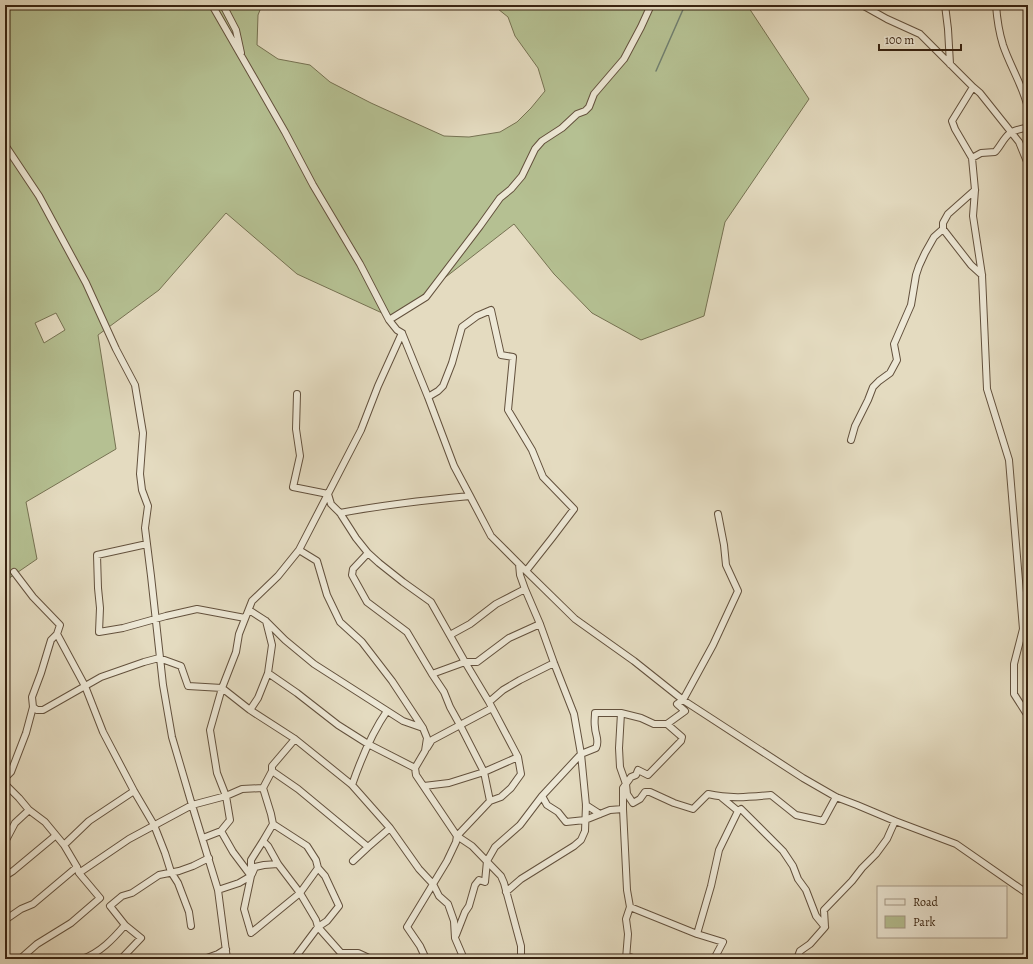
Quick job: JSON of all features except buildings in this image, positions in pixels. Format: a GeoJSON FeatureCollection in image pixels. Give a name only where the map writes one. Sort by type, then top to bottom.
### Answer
{"type":"FeatureCollection","features":[{"type":"Feature","properties":{"kind":"street"},"geometry":{"type":"LineString","coordinates":[[212,5],[285,132],[317,192],[360,264],[389,320],[397,330],[402,333],[454,466],[491,536],[576,619],[634,661],[683,700],[803,778],[836,797],[956,844],[1028,894]]}},
{"type":"Feature","properties":{"kind":"street"},"geometry":{"type":"LineString","coordinates":[[223,5],[236,30],[242,58]]}},
{"type":"Feature","properties":{"kind":"street"},"geometry":{"type":"LineString","coordinates":[[389,320],[426,297],[500,198],[511,189],[522,176],[535,149],[542,141],[562,128],[577,114],[589,107],[594,94],[624,59],[651,5]]}},
{"type":"Feature","properties":{"kind":"street"},"geometry":{"type":"LineString","coordinates":[[862,5],[887,19],[920,34],[980,93],[1019,142],[1028,164]]}},
{"type":"Feature","properties":{"kind":"street"},"geometry":{"type":"LineString","coordinates":[[945,5],[950,64]]}},
{"type":"Feature","properties":{"kind":"street"},"geometry":{"type":"LineString","coordinates":[[996,5],[998,27],[1003,45],[1016,77],[1026,95],[1028,108]]}},
{"type":"Feature","properties":{"kind":"street"},"geometry":{"type":"LineString","coordinates":[[973,87],[952,121],[972,158],[975,190],[973,216],[982,275],[986,389],[1009,460],[1023,629],[1014,664],[1014,694],[1028,716]]}},
{"type":"Feature","properties":{"kind":"street"},"geometry":{"type":"LineString","coordinates":[[972,158],[981,153],[995,152],[1008,134],[1028,127]]}},
{"type":"Feature","properties":{"kind":"street"},"geometry":{"type":"LineString","coordinates":[[5,145],[39,196],[86,283],[116,349],[135,385],[143,433],[140,474],[142,490],[148,506],[145,528],[162,685],[172,737],[218,890],[227,959]]}},
{"type":"Feature","properties":{"kind":"street"},"geometry":{"type":"LineString","coordinates":[[975,190],[948,214],[943,223],[943,229],[971,265],[982,275]]}},
{"type":"Feature","properties":{"kind":"street"},"geometry":{"type":"LineString","coordinates":[[851,440],[855,426],[873,387],[890,373],[897,360],[894,344],[911,305],[919,266],[934,237],[943,229]]}},
{"type":"Feature","properties":{"kind":"street"},"geometry":{"type":"LineString","coordinates":[[428,397],[443,386],[452,363],[462,327],[477,316],[491,310],[501,355],[513,357],[508,410],[532,450],[542,477],[574,509],[526,571]]}},
{"type":"Feature","properties":{"kind":"street"},"geometry":{"type":"LineString","coordinates":[[203,838],[221,831],[230,820],[226,796],[218,773],[210,730],[222,688],[236,652],[239,634],[245,618],[252,601],[278,576],[299,550],[361,430],[378,386],[402,333]]}},
{"type":"Feature","properties":{"kind":"street"},"geometry":{"type":"LineString","coordinates":[[297,394],[296,429],[300,456],[293,486],[328,494]]}},
{"type":"Feature","properties":{"kind":"street"},"geometry":{"type":"LineString","coordinates":[[328,494],[331,504],[340,513],[356,538],[368,553],[402,582],[431,602],[491,705],[518,757],[521,774],[511,788],[501,797],[490,801],[457,836],[456,842],[447,861],[407,927],[420,946],[426,959]]}},
{"type":"Feature","properties":{"kind":"street"},"geometry":{"type":"LineString","coordinates":[[340,513],[371,507],[470,496]]}},
{"type":"Feature","properties":{"kind":"street"},"geometry":{"type":"LineString","coordinates":[[455,938],[465,912],[469,906],[475,885],[479,880],[485,882],[487,861],[495,847],[520,826],[542,796],[581,754],[596,748],[598,745],[595,730],[595,713],[621,713],[641,718],[654,724],[667,724],[685,711],[677,704],[683,700],[713,645],[738,591],[726,565],[718,514]]}},
{"type":"Feature","properties":{"kind":"street"},"geometry":{"type":"LineString","coordinates":[[147,544],[97,555],[100,608],[99,632],[123,628],[197,609],[245,618]]}},
{"type":"Feature","properties":{"kind":"street"},"geometry":{"type":"LineString","coordinates":[[299,550],[318,561],[327,595],[340,622],[362,642],[392,681],[423,728],[427,738],[425,751]]}},
{"type":"Feature","properties":{"kind":"street"},"geometry":{"type":"LineString","coordinates":[[368,553],[353,569],[352,575],[367,602],[407,632],[444,692],[450,707],[484,772],[490,801]]}},
{"type":"Feature","properties":{"kind":"street"},"geometry":{"type":"LineString","coordinates":[[506,892],[521,879],[574,846],[581,840],[584,832],[586,804],[581,754],[574,714],[525,589],[520,575],[519,564]]}},
{"type":"Feature","properties":{"kind":"street"},"geometry":{"type":"LineString","coordinates":[[5,778],[11,772],[26,733],[33,708],[32,697],[51,640],[57,634],[60,625],[33,596],[14,572]]}},
{"type":"Feature","properties":{"kind":"street"},"geometry":{"type":"LineString","coordinates":[[450,635],[470,624],[496,604],[525,589]]}},
{"type":"Feature","properties":{"kind":"street"},"geometry":{"type":"LineString","coordinates":[[249,610],[266,621],[285,640],[314,664],[403,721],[423,728]]}},
{"type":"Feature","properties":{"kind":"street"},"geometry":{"type":"LineString","coordinates":[[250,710],[258,698],[268,673],[272,645],[266,621]]}},
{"type":"Feature","properties":{"kind":"street"},"geometry":{"type":"LineString","coordinates":[[432,674],[465,662],[477,662],[509,638],[540,624]]}},
{"type":"Feature","properties":{"kind":"street"},"geometry":{"type":"LineString","coordinates":[[57,634],[85,686],[103,732],[134,792],[154,825],[171,872],[178,883],[189,912],[191,926]]}},
{"type":"Feature","properties":{"kind":"street"},"geometry":{"type":"LineString","coordinates":[[33,708],[43,710],[100,677],[137,664],[160,658],[181,666],[188,686],[222,688],[250,710],[295,739],[352,785],[390,828],[419,869],[433,884],[439,896],[448,904],[454,921],[455,938],[464,959]]}},
{"type":"Feature","properties":{"kind":"street"},"geometry":{"type":"LineString","coordinates":[[521,959],[521,946],[501,876],[472,846],[457,836],[416,775],[415,768],[432,740],[460,725],[491,705],[503,690],[554,663]]}},
{"type":"Feature","properties":{"kind":"street"},"geometry":{"type":"LineString","coordinates":[[268,673],[297,693],[338,726],[368,744],[415,768]]}},
{"type":"Feature","properties":{"kind":"street"},"geometry":{"type":"LineString","coordinates":[[352,785],[368,744],[387,710]]}},
{"type":"Feature","properties":{"kind":"street"},"geometry":{"type":"LineString","coordinates":[[621,713],[619,748],[620,768],[626,784],[627,794],[632,803],[640,799],[645,792],[650,792],[693,810],[708,794],[721,797],[740,798],[771,794],[796,815],[823,820],[836,797]]}},
{"type":"Feature","properties":{"kind":"street"},"geometry":{"type":"LineString","coordinates":[[636,959],[630,957],[626,958],[628,934],[626,918],[630,907],[627,890],[622,788],[631,777],[636,775],[638,770],[648,776],[681,740],[682,737],[667,724]]}},
{"type":"Feature","properties":{"kind":"street"},"geometry":{"type":"LineString","coordinates":[[294,959],[318,926],[327,921],[339,906],[325,876],[318,868],[316,860],[307,846],[274,824],[263,788],[272,771],[272,766],[295,739]]}},
{"type":"Feature","properties":{"kind":"street"},"geometry":{"type":"LineString","coordinates":[[424,786],[449,783],[484,772],[518,757]]}},
{"type":"Feature","properties":{"kind":"street"},"geometry":{"type":"LineString","coordinates":[[272,771],[298,789],[368,846]]}},
{"type":"Feature","properties":{"kind":"street"},"geometry":{"type":"LineString","coordinates":[[5,784],[29,810],[45,822],[55,836],[64,845],[78,870],[100,898],[71,924],[37,944],[20,959]]}},
{"type":"Feature","properties":{"kind":"street"},"geometry":{"type":"LineString","coordinates":[[5,920],[21,909],[33,904],[78,870],[154,825],[192,805],[226,796],[242,789],[263,788]]}},
{"type":"Feature","properties":{"kind":"street"},"geometry":{"type":"LineString","coordinates":[[64,845],[89,821],[134,792]]}},
{"type":"Feature","properties":{"kind":"street"},"geometry":{"type":"LineString","coordinates":[[542,796],[547,804],[558,812],[566,822],[585,820],[610,810],[623,809]]}},
{"type":"Feature","properties":{"kind":"street"},"geometry":{"type":"LineString","coordinates":[[721,797],[738,811],[741,809],[783,851],[793,866],[798,879],[806,890],[816,916],[825,927]]}},
{"type":"Feature","properties":{"kind":"street"},"geometry":{"type":"LineString","coordinates":[[586,804],[600,814]]}},
{"type":"Feature","properties":{"kind":"street"},"geometry":{"type":"LineString","coordinates":[[5,842],[15,823],[29,810]]}},
{"type":"Feature","properties":{"kind":"street"},"geometry":{"type":"LineString","coordinates":[[697,934],[711,886],[719,850],[738,811]]}},
{"type":"Feature","properties":{"kind":"street"},"geometry":{"type":"LineString","coordinates":[[797,959],[800,951],[810,944],[825,927],[824,910],[852,882],[862,868],[876,854],[887,839],[895,821]]}},
{"type":"Feature","properties":{"kind":"street"},"geometry":{"type":"LineString","coordinates":[[274,824],[251,860],[251,876],[244,909],[251,934],[300,894],[318,868]]}},
{"type":"Feature","properties":{"kind":"street"},"geometry":{"type":"LineString","coordinates":[[353,861],[368,846],[390,828]]}},
{"type":"Feature","properties":{"kind":"street"},"geometry":{"type":"LineString","coordinates":[[221,831],[233,852],[251,876]]}},
{"type":"Feature","properties":{"kind":"street"},"geometry":{"type":"LineString","coordinates":[[5,876],[55,836]]}},
{"type":"Feature","properties":{"kind":"street"},"geometry":{"type":"LineString","coordinates":[[263,842],[268,846],[278,864],[300,894],[318,926],[342,956],[358,953],[371,959]]}},
{"type":"Feature","properties":{"kind":"street"},"geometry":{"type":"LineString","coordinates":[[121,959],[141,938],[125,925],[110,906],[122,896],[132,893],[159,874],[179,871],[209,858]]}},
{"type":"Feature","properties":{"kind":"street"},"geometry":{"type":"LineString","coordinates":[[218,890],[239,883],[251,876],[255,867],[278,864]]}},
{"type":"Feature","properties":{"kind":"street"},"geometry":{"type":"LineString","coordinates":[[630,907],[697,934],[723,942],[714,959]]}},
{"type":"Feature","properties":{"kind":"street"},"geometry":{"type":"LineString","coordinates":[[82,959],[101,950],[115,938],[125,925]]}},
{"type":"Feature","properties":{"kind":"street"},"geometry":{"type":"LineString","coordinates":[[204,959],[218,954],[226,949]]}},
{"type":"Feature","properties":{"kind":"green space"},"geometry":{"type":"Polygon","coordinates":[[[5,5],[262,5],[258,15],[257,45],[278,59],[310,65],[330,82],[371,103],[444,136],[469,137],[500,132],[517,122],[545,91],[538,68],[515,36],[508,17],[493,5],[747,5],[809,99],[725,222],[704,316],[641,340],[592,313],[554,274],[514,224],[393,318],[297,274],[226,213],[159,290],[98,335],[116,449],[26,502],[37,559],[5,581],[5,5]],[[56,313],[35,323],[44,343],[65,330],[56,313]]]}},
{"type":"Feature","properties":{"kind":"waterway"},"geometry":{"type":"LineString","coordinates":[[656,71],[685,5]]}}]}
